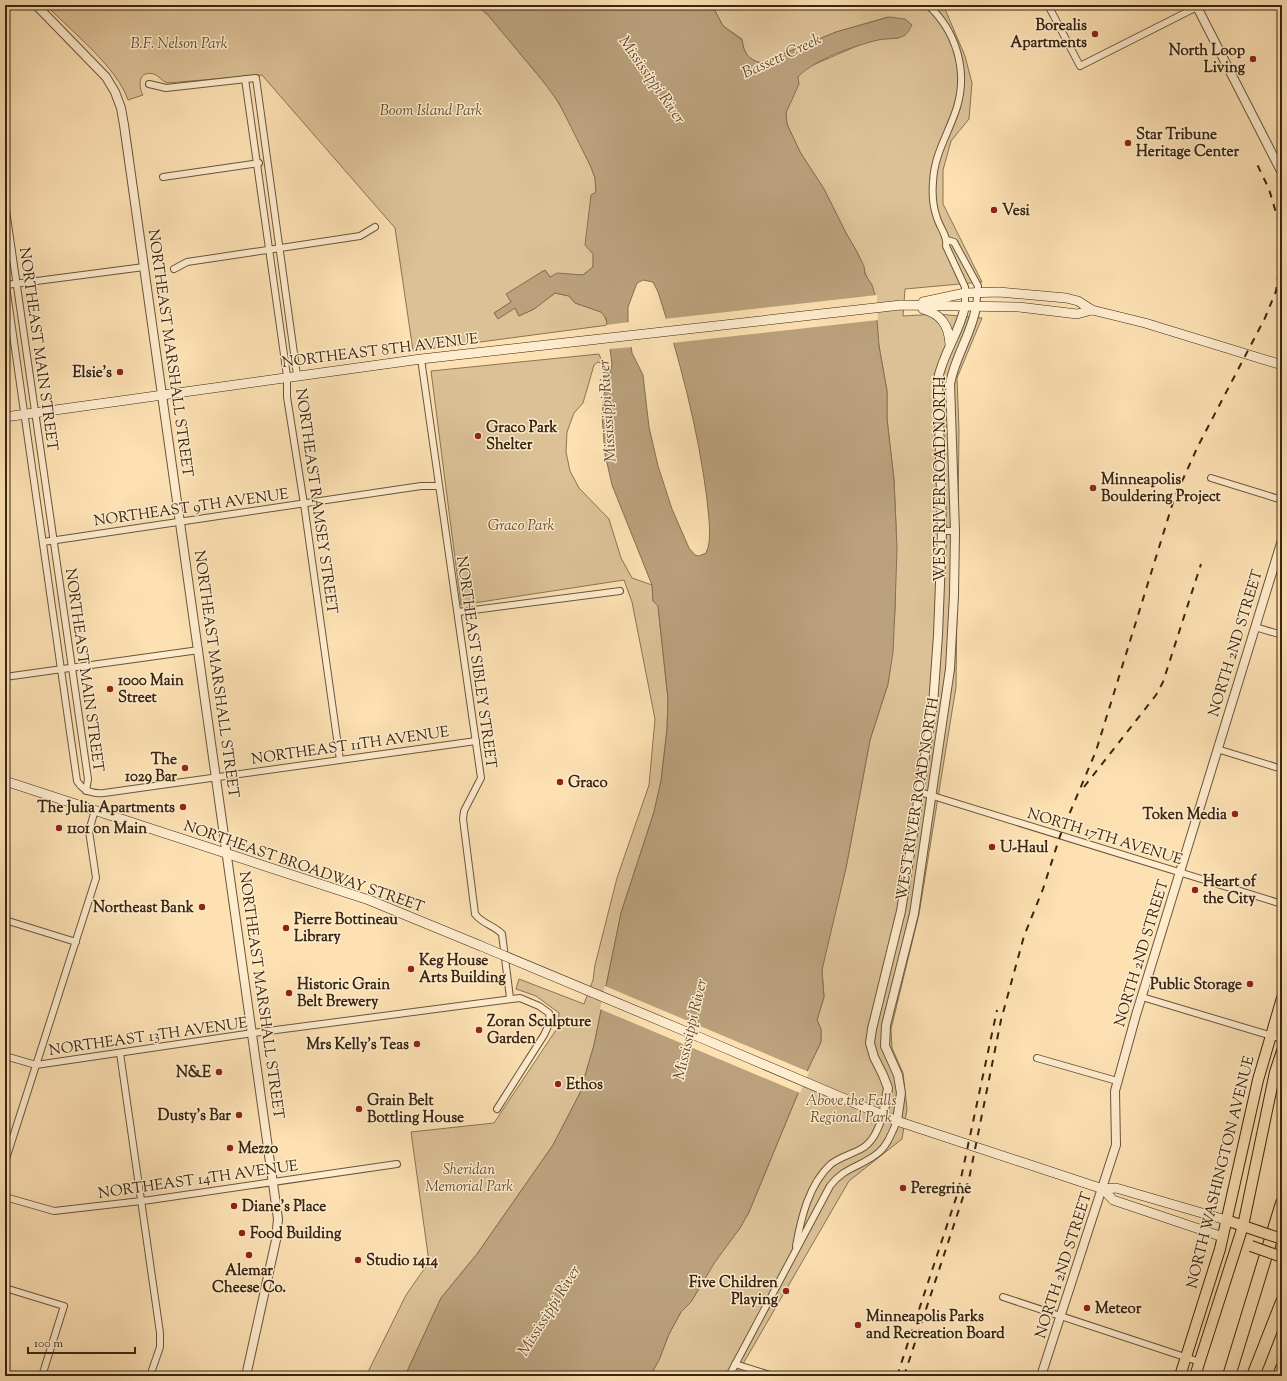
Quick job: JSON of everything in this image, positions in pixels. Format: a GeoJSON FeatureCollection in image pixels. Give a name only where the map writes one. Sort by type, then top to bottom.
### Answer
{"type":"FeatureCollection","features":[{"type":"Feature","properties":{"kind":"highway"},"geometry":{"type":"LineString","coordinates":[[1229,1376],[1282,1202]]}},
{"type":"Feature","properties":{"kind":"highway"},"geometry":{"type":"LineString","coordinates":[[1253,1376],[1282,1302]]}},
{"type":"Feature","properties":{"kind":"highway"},"geometry":{"type":"LineString","coordinates":[[1279,1376],[1282,1368]]}},
{"type":"Feature","properties":{"kind":"main road"},"geometry":{"type":"LineString","coordinates":[[906,305],[965,293],[1018,292],[1052,296],[1078,301],[1092,310],[1145,323],[1282,365]]}},
{"type":"Feature","properties":{"kind":"main road"},"geometry":{"type":"LineString","coordinates":[[906,305],[1019,307],[1077,314],[1092,310]]}},
{"type":"Feature","properties":{"kind":"main road"},"geometry":{"type":"LineString","coordinates":[[906,305],[933,312],[942,318],[950,334],[950,345]]}},
{"type":"Feature","properties":{"kind":"main road","name":"NORTHEAST 8TH AVENUE"},"geometry":{"type":"LineString","coordinates":[[5,417],[421,358],[906,305]]}},
{"type":"Feature","properties":{"kind":"main road","name":"NORTHEAST BROADWAY STREET"},"geometry":{"type":"LineString","coordinates":[[6,782],[369,900],[883,1116],[1102,1190]]}},
{"type":"Feature","properties":{"kind":"main road","name":"NORTH WASHINGTON AVENUE"},"geometry":{"type":"LineString","coordinates":[[1180,1376],[1230,1240],[1234,1223],[1236,1186],[1258,1080],[1282,998]]}},
{"type":"Feature","properties":{"kind":"main road","name":"NORTH WASHINGTON AVENUE"},"geometry":{"type":"LineString","coordinates":[[1195,1376],[1200,1362],[1234,1223],[1282,1051]]}},
{"type":"Feature","properties":{"kind":"main road"},"geometry":{"type":"LineString","coordinates":[[1102,1190],[1116,1188],[1282,1239]]}},
{"type":"Feature","properties":{"kind":"main road"},"geometry":{"type":"LineString","coordinates":[[1102,1190],[1113,1200],[1282,1257]]}},
{"type":"Feature","properties":{"kind":"street","name":"NORTHEAST MARSHALL STREET"},"geometry":{"type":"LineString","coordinates":[[36,5],[106,77],[115,92],[121,108],[124,125],[274,1182],[278,1229],[246,1376]]}},
{"type":"Feature","properties":{"kind":"street"},"geometry":{"type":"LineString","coordinates":[[928,5],[949,30],[955,43],[961,72],[957,108],[941,142],[933,172],[933,194],[937,218],[947,240],[946,246],[965,287],[965,306]]}},
{"type":"Feature","properties":{"kind":"street"},"geometry":{"type":"LineString","coordinates":[[1048,5],[1080,66],[1196,6],[1282,173]]}},
{"type":"Feature","properties":{"kind":"street","name":"NORTHEAST RAMSEY STREET"},"geometry":{"type":"LineString","coordinates":[[297,375],[256,78],[245,79],[287,376],[287,397],[304,504],[340,760]]}},
{"type":"Feature","properties":{"kind":"street"},"geometry":{"type":"LineString","coordinates":[[149,84],[166,88],[245,79]]}},
{"type":"Feature","properties":{"kind":"street"},"geometry":{"type":"LineString","coordinates":[[163,177],[267,162]]}},
{"type":"Feature","properties":{"kind":"street","name":"NORTHEAST MAIN STREET"},"geometry":{"type":"LineString","coordinates":[[5,203],[88,779],[86,790],[80,787],[77,781],[5,282]]}},
{"type":"Feature","properties":{"kind":"street"},"geometry":{"type":"LineString","coordinates":[[174,269],[187,262],[360,236],[375,227]]}},
{"type":"Feature","properties":{"kind":"street"},"geometry":{"type":"LineString","coordinates":[[947,240],[954,242],[978,286],[976,307]]}},
{"type":"Feature","properties":{"kind":"street"},"geometry":{"type":"LineString","coordinates":[[5,282],[17,284],[144,267]]}},
{"type":"Feature","properties":{"kind":"street","name":"WEST RIVER ROAD NORTH"},"geometry":{"type":"LineString","coordinates":[[794,1254],[803,1213],[819,1179],[831,1164],[862,1148],[872,1139],[883,1116],[888,1088],[874,1057],[870,1043],[872,1029],[901,912],[933,705],[937,667],[942,531],[938,379],[942,362],[963,316],[965,306]]}},
{"type":"Feature","properties":{"kind":"street","name":"WEST RIVER ROAD NORTH"},"geometry":{"type":"LineString","coordinates":[[729,1376],[830,1186],[838,1176],[879,1152],[887,1143],[897,1121],[901,1093],[898,1075],[885,1046],[886,1025],[914,914],[950,669],[954,595],[955,531],[950,384],[953,367],[975,318],[976,307]]}},
{"type":"Feature","properties":{"kind":"street","name":"NORTHEAST SIBLEY STREET"},"geometry":{"type":"LineString","coordinates":[[421,358],[438,486],[458,612],[481,778],[464,811],[463,819],[474,907],[475,914],[478,919],[496,928],[502,934],[510,998]]}},
{"type":"Feature","properties":{"kind":"street"},"geometry":{"type":"LineString","coordinates":[[940,430],[952,429]]}},
{"type":"Feature","properties":{"kind":"street"},"geometry":{"type":"LineString","coordinates":[[1211,478],[1282,500]]}},
{"type":"Feature","properties":{"kind":"street","name":"NORTHEAST 9TH AVENUE"},"geometry":{"type":"LineString","coordinates":[[43,542],[421,486],[438,486]]}},
{"type":"Feature","properties":{"kind":"street"},"geometry":{"type":"LineString","coordinates":[[942,531],[955,531]]}},
{"type":"Feature","properties":{"kind":"street","name":"NORTH 2ND STREET"},"geometry":{"type":"LineString","coordinates":[[1041,1376],[1102,1190],[1117,1139],[1115,1091],[1117,1081],[1217,749],[1282,540]]}},
{"type":"Feature","properties":{"kind":"street"},"geometry":{"type":"LineString","coordinates":[[458,612],[620,591]]}},
{"type":"Feature","properties":{"kind":"street"},"geometry":{"type":"LineString","coordinates":[[1255,627],[1282,635]]}},
{"type":"Feature","properties":{"kind":"street"},"geometry":{"type":"LineString","coordinates":[[5,677],[199,650]]}},
{"type":"Feature","properties":{"kind":"street","name":"NORTHEAST 11TH AVENUE"},"geometry":{"type":"LineString","coordinates":[[86,790],[104,793],[476,741]]}},
{"type":"Feature","properties":{"kind":"street"},"geometry":{"type":"LineString","coordinates":[[1217,749],[1282,769]]}},
{"type":"Feature","properties":{"kind":"street","name":"NORTH 17TH AVENUE"},"geometry":{"type":"LineString","coordinates":[[920,792],[1282,904]]}},
{"type":"Feature","properties":{"kind":"street"},"geometry":{"type":"LineString","coordinates":[[5,1162],[96,878],[89,831],[95,810]]}},
{"type":"Feature","properties":{"kind":"street"},"geometry":{"type":"LineString","coordinates":[[5,920],[76,942]]}},
{"type":"Feature","properties":{"kind":"street"},"geometry":{"type":"LineString","coordinates":[[1142,997],[1282,1039]]}},
{"type":"Feature","properties":{"kind":"street"},"geometry":{"type":"LineString","coordinates":[[497,1109],[544,1035],[550,1022],[549,1013],[545,1009],[520,998],[510,998]]}},
{"type":"Feature","properties":{"kind":"street","name":"NORTHEAST 13TH AVENUE"},"geometry":{"type":"LineString","coordinates":[[5,1056],[36,1065],[253,1033],[385,1017],[510,998]]}},
{"type":"Feature","properties":{"kind":"street"},"geometry":{"type":"LineString","coordinates":[[120,1053],[160,1333],[160,1347],[150,1376]]}},
{"type":"Feature","properties":{"kind":"street"},"geometry":{"type":"LineString","coordinates":[[1037,1058],[1117,1081]]}},
{"type":"Feature","properties":{"kind":"street","name":"NORTHEAST 14TH AVENUE"},"geometry":{"type":"LineString","coordinates":[[5,1197],[54,1211],[141,1201],[396,1164]]}},
{"type":"Feature","properties":{"kind":"street"},"geometry":{"type":"LineString","coordinates":[[5,1288],[64,1306],[42,1376]]}},
{"type":"Feature","properties":{"kind":"street"},"geometry":{"type":"LineString","coordinates":[[1003,1298],[1200,1362]]}},
{"type":"Feature","properties":{"kind":"street"},"geometry":{"type":"LineString","coordinates":[[735,1364],[773,1376]]}},
{"type":"Feature","properties":{"kind":"green space","name":"Boom Island Park"},"geometry":{"type":"Polygon","coordinates":[[[46,5],[476,5],[488,15],[552,92],[572,126],[591,167],[595,178],[596,192],[593,267],[583,275],[550,277],[545,270],[507,294],[511,302],[494,313],[498,318],[515,308],[519,316],[534,309],[555,293],[569,296],[575,303],[601,312],[604,315],[608,325],[413,351],[395,228],[262,75],[167,83],[156,75],[149,73],[142,77],[140,83],[143,95],[128,100],[114,75],[104,62],[46,5]]]}},
{"type":"Feature","properties":{"kind":"green space","name":"Above the Falls Regional Park"},"geometry":{"type":"Polygon","coordinates":[[[712,5],[941,5],[945,9],[965,56],[972,83],[969,119],[951,141],[943,170],[943,204],[982,282],[905,289],[903,316],[937,314],[982,318],[957,378],[959,430],[956,687],[919,914],[891,1029],[892,1048],[903,1073],[907,1109],[902,1139],[849,1181],[736,1376],[650,1376],[659,1360],[669,1334],[681,1312],[691,1302],[715,1261],[740,1228],[749,1212],[808,1069],[821,1042],[821,1029],[817,1020],[824,997],[822,970],[827,943],[846,868],[870,740],[888,684],[895,609],[896,525],[894,480],[887,419],[887,391],[879,346],[872,285],[868,280],[857,252],[824,189],[800,152],[787,124],[786,113],[798,77],[806,68],[864,43],[886,38],[898,38],[906,34],[888,17],[836,32],[761,63],[752,60],[747,55],[742,39],[723,26],[712,5]]]}},
{"type":"Feature","properties":{"kind":"green space"},"geometry":{"type":"Polygon","coordinates":[[[599,354],[603,364],[598,362],[594,365],[583,403],[574,413],[567,432],[566,452],[570,471],[579,488],[609,519],[621,558],[632,578],[652,585],[653,601],[658,606],[668,699],[667,730],[661,781],[654,812],[621,913],[594,1045],[580,1093],[553,1145],[477,1254],[441,1298],[405,1376],[366,1376],[406,1295],[429,1262],[411,1132],[494,1123],[558,1027],[559,1013],[536,996],[516,989],[519,979],[584,1004],[593,980],[595,965],[617,878],[649,785],[655,719],[632,602],[624,580],[461,605],[431,371],[599,354]]]}},
{"type":"Feature","properties":{"kind":"water"},"geometry":{"type":"Polygon","coordinates":[[[476,5],[712,5],[723,26],[742,40],[747,55],[752,60],[761,63],[836,32],[889,17],[905,19],[912,25],[907,33],[902,37],[878,40],[847,49],[824,59],[805,71],[798,77],[799,84],[786,113],[787,124],[800,152],[824,189],[864,266],[865,274],[872,285],[875,295],[879,346],[887,391],[887,419],[894,480],[897,548],[893,652],[888,684],[870,740],[846,868],[822,970],[824,997],[817,1020],[821,1029],[821,1042],[808,1069],[749,1212],[740,1228],[715,1262],[691,1302],[681,1312],[669,1334],[659,1360],[650,1376],[405,1376],[441,1298],[477,1254],[553,1145],[580,1093],[594,1045],[621,913],[654,812],[661,781],[667,730],[668,699],[658,606],[653,601],[652,585],[612,485],[605,454],[602,415],[604,395],[612,364],[606,318],[601,312],[575,303],[569,296],[555,293],[534,309],[519,316],[515,308],[498,319],[494,313],[511,302],[506,294],[545,270],[550,277],[557,273],[583,275],[593,267],[593,254],[585,245],[591,195],[596,192],[595,178],[591,167],[559,103],[543,81],[488,15],[476,5]],[[643,280],[637,283],[628,307],[628,321],[632,353],[643,375],[649,427],[658,466],[672,509],[689,548],[695,555],[699,556],[706,553],[710,534],[707,499],[699,447],[674,343],[658,292],[653,282],[643,280]]]}},
{"type":"Feature","properties":{"kind":"pier"},"geometry":{"type":"Polygon","coordinates":[[[877,295],[878,320],[672,343],[664,319],[877,295]]]}},
{"type":"Feature","properties":{"kind":"pier"},"geometry":{"type":"Polygon","coordinates":[[[630,322],[633,347],[609,349],[606,325],[630,322]]]}},
{"type":"Feature","properties":{"kind":"pier"},"geometry":{"type":"Polygon","coordinates":[[[605,986],[809,1072],[800,1093],[600,1009],[605,986]]]}},
{"type":"Feature","properties":{"kind":"railway"},"geometry":{"type":"LineString","coordinates":[[904,1376],[969,1179],[1001,1020],[1024,936],[1043,889],[1060,836],[1096,751],[1174,499],[1198,446],[1265,318],[1276,291],[1280,264],[1279,223],[1269,189],[1255,160]]}},
{"type":"Feature","properties":{"kind":"railway"},"geometry":{"type":"LineString","coordinates":[[1084,787],[1156,695],[1163,682],[1201,564]]}},
{"type":"Feature","properties":{"kind":"railway"},"geometry":{"type":"LineString","coordinates":[[897,1376],[958,1192],[997,1010]]}},
{"type":"Feature","properties":{"kind":"place","name":"Borealis Apartments"},"geometry":{"type":"Point","coordinates":[1095,34]}},
{"type":"Feature","properties":{"kind":"place","name":"North Loop Living"},"geometry":{"type":"Point","coordinates":[1253,59]}},
{"type":"Feature","properties":{"kind":"place","name":"Star Tribune Heritage Center"},"geometry":{"type":"Point","coordinates":[1128,143]}},
{"type":"Feature","properties":{"kind":"place","name":"Vesi"},"geometry":{"type":"Point","coordinates":[994,210]}},
{"type":"Feature","properties":{"kind":"place","name":"Elsie's"},"geometry":{"type":"Point","coordinates":[120,372]}},
{"type":"Feature","properties":{"kind":"place","name":"Graco Park Shelter"},"geometry":{"type":"Point","coordinates":[478,436]}},
{"type":"Feature","properties":{"kind":"place","name":"Minneapolis Bouldering Project"},"geometry":{"type":"Point","coordinates":[1093,488]}},
{"type":"Feature","properties":{"kind":"place","name":"1000 Main Street"},"geometry":{"type":"Point","coordinates":[110,689]}},
{"type":"Feature","properties":{"kind":"place","name":"The 1029 Bar"},"geometry":{"type":"Point","coordinates":[185,768]}},
{"type":"Feature","properties":{"kind":"place","name":"Graco"},"geometry":{"type":"Point","coordinates":[560,782]}},
{"type":"Feature","properties":{"kind":"place","name":"The Julia Apartments"},"geometry":{"type":"Point","coordinates":[183,807]}},
{"type":"Feature","properties":{"kind":"place","name":"Token Media"},"geometry":{"type":"Point","coordinates":[1235,814]}},
{"type":"Feature","properties":{"kind":"place","name":"1101 on Main"},"geometry":{"type":"Point","coordinates":[59,828]}},
{"type":"Feature","properties":{"kind":"place","name":"U-Haul"},"geometry":{"type":"Point","coordinates":[992,847]}},
{"type":"Feature","properties":{"kind":"place","name":"Heart of the City"},"geometry":{"type":"Point","coordinates":[1195,890]}},
{"type":"Feature","properties":{"kind":"place","name":"Northeast Bank"},"geometry":{"type":"Point","coordinates":[202,907]}},
{"type":"Feature","properties":{"kind":"place","name":"Pierre Bottineau Library"},"geometry":{"type":"Point","coordinates":[286,928]}},
{"type":"Feature","properties":{"kind":"place","name":"Keg House Arts Building"},"geometry":{"type":"Point","coordinates":[411,969]}},
{"type":"Feature","properties":{"kind":"place","name":"Public Storage"},"geometry":{"type":"Point","coordinates":[1250,984]}},
{"type":"Feature","properties":{"kind":"place","name":"Historic Grain Belt Brewery"},"geometry":{"type":"Point","coordinates":[289,993]}},
{"type":"Feature","properties":{"kind":"place","name":"Zoran Sculpture Garden"},"geometry":{"type":"Point","coordinates":[479,1030]}},
{"type":"Feature","properties":{"kind":"place","name":"Mrs Kelly's Teas"},"geometry":{"type":"Point","coordinates":[417,1044]}},
{"type":"Feature","properties":{"kind":"place","name":"N&E"},"geometry":{"type":"Point","coordinates":[219,1072]}},
{"type":"Feature","properties":{"kind":"place","name":"Ethos"},"geometry":{"type":"Point","coordinates":[558,1084]}},
{"type":"Feature","properties":{"kind":"place","name":"Grain Belt Bottling House"},"geometry":{"type":"Point","coordinates":[359,1109]}},
{"type":"Feature","properties":{"kind":"place","name":"Dusty's Bar"},"geometry":{"type":"Point","coordinates":[239,1115]}},
{"type":"Feature","properties":{"kind":"place","name":"Mezzo"},"geometry":{"type":"Point","coordinates":[230,1148]}},
{"type":"Feature","properties":{"kind":"place","name":"Peregrine"},"geometry":{"type":"Point","coordinates":[903,1188]}},
{"type":"Feature","properties":{"kind":"place","name":"Diane's Place"},"geometry":{"type":"Point","coordinates":[234,1206]}},
{"type":"Feature","properties":{"kind":"place","name":"Food Building"},"geometry":{"type":"Point","coordinates":[242,1233]}},
{"type":"Feature","properties":{"kind":"place","name":"Alemar Cheese Co."},"geometry":{"type":"Point","coordinates":[249,1255]}},
{"type":"Feature","properties":{"kind":"place","name":"Studio 1414"},"geometry":{"type":"Point","coordinates":[358,1260]}},
{"type":"Feature","properties":{"kind":"place","name":"Five Children Playing"},"geometry":{"type":"Point","coordinates":[786,1291]}},
{"type":"Feature","properties":{"kind":"place","name":"Meteor"},"geometry":{"type":"Point","coordinates":[1087,1308]}},
{"type":"Feature","properties":{"kind":"place","name":"Minneapolis Parks and Recreation Board"},"geometry":{"type":"Point","coordinates":[858,1325]}},
{"type":"Feature","properties":{"kind":"park label","name":"B.F. Nelson Park"},"geometry":{"type":"Point","coordinates":[179,43]}},
{"type":"Feature","properties":{"kind":"park label","name":"Graco Park"},"geometry":{"type":"Point","coordinates":[521,525]}},
{"type":"Feature","properties":{"kind":"park label","name":"Sheridan Memorial Park"},"geometry":{"type":"Point","coordinates":[469,1178]}},
{"type":"Feature","properties":{"kind":"water label","name":"Bassett Creek"},"geometry":{"type":"Point","coordinates":[781,55]}},
{"type":"Feature","properties":{"kind":"water label","name":"Mississippi River"},"geometry":{"type":"Point","coordinates":[653,79]}},
{"type":"Feature","properties":{"kind":"water label","name":"Mississippi River"},"geometry":{"type":"Point","coordinates":[606,411]}},
{"type":"Feature","properties":{"kind":"water label","name":"Mississippi River"},"geometry":{"type":"Point","coordinates":[689,1029]}},
{"type":"Feature","properties":{"kind":"water label","name":"Mississippi River"},"geometry":{"type":"Point","coordinates":[548,1310]}}]}
